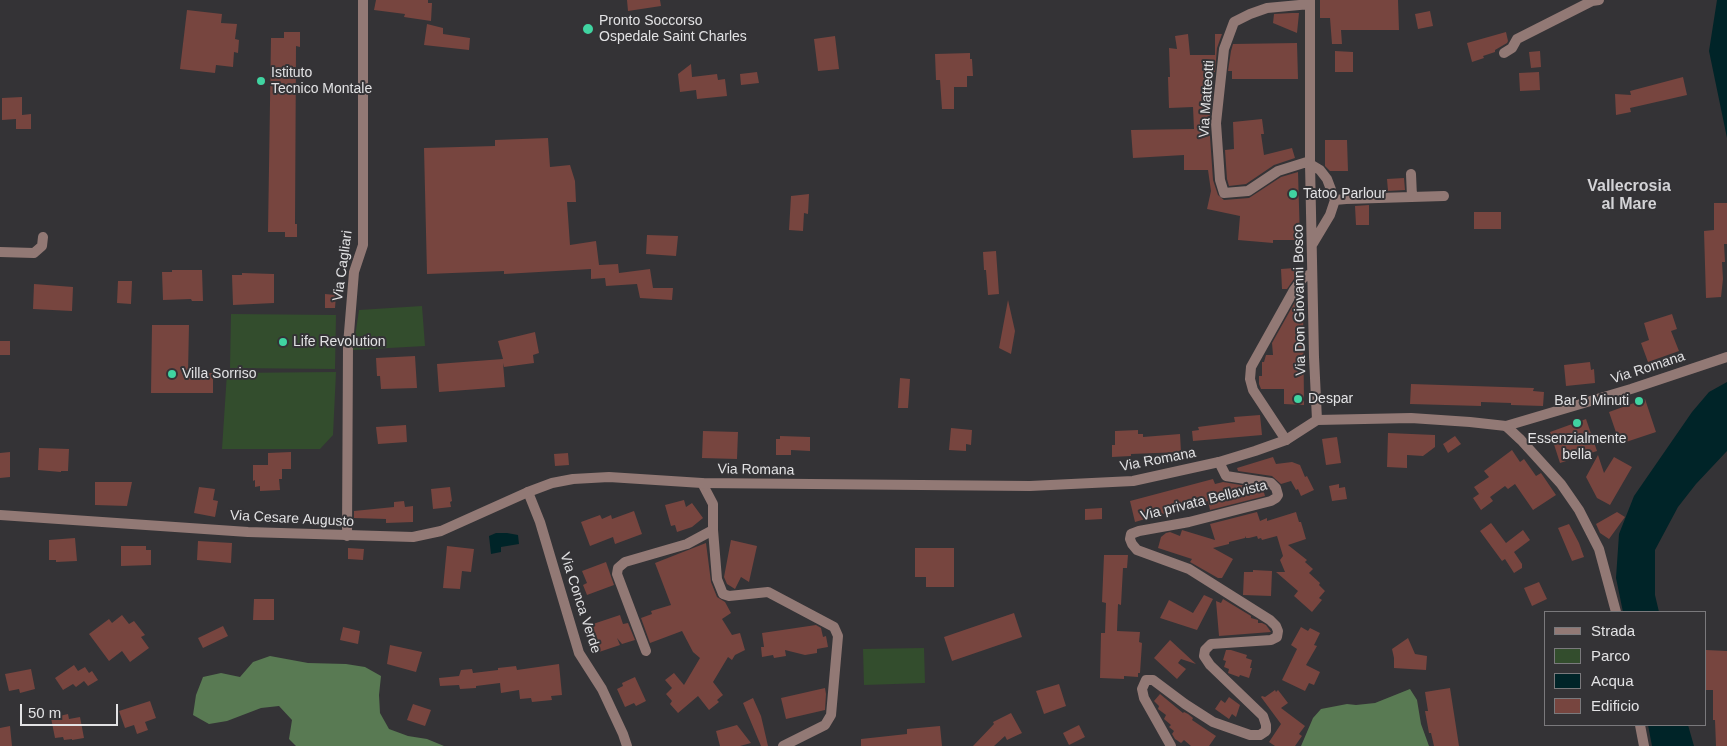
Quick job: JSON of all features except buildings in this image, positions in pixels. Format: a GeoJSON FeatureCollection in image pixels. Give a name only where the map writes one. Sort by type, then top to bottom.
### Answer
{"type":"FeatureCollection","features":[{"type":"Feature","properties":{"kind":"street","name":"Via Cagliari"},"geometry":{"type":"LineString","coordinates":[[347,536],[348,344],[354,272],[363,245],[363,0]]}},
{"type":"Feature","properties":{"kind":"street"},"geometry":{"type":"LineString","coordinates":[[1504,53],[1512,48],[1517,39],[1599,0]]}},
{"type":"Feature","properties":{"kind":"street","name":"Via Don Giovanni Bosco"},"geometry":{"type":"LineString","coordinates":[[1310,2],[1310,162],[1317,420]]}},
{"type":"Feature","properties":{"kind":"street","name":"Via Matteotti"},"geometry":{"type":"LineString","coordinates":[[1310,2],[1267,8],[1234,22],[1224,49],[1216,123],[1220,180],[1224,193],[1248,191],[1278,171],[1310,162]]}},
{"type":"Feature","properties":{"kind":"street"},"geometry":{"type":"LineString","coordinates":[[1310,162],[1327,179],[1335,200],[1312,246]]}},
{"type":"Feature","properties":{"kind":"street"},"geometry":{"type":"LineString","coordinates":[[1411,174],[1412,197]]}},
{"type":"Feature","properties":{"kind":"street"},"geometry":{"type":"LineString","coordinates":[[1335,200],[1444,196]]}},
{"type":"Feature","properties":{"kind":"street"},"geometry":{"type":"LineString","coordinates":[[0,252],[34,253],[42,246],[43,237]]}},
{"type":"Feature","properties":{"kind":"street"},"geometry":{"type":"LineString","coordinates":[[1286,440],[1253,390],[1250,379],[1251,367],[1294,290],[1303,278],[1312,273]]}},
{"type":"Feature","properties":{"kind":"street","name":"Via Romana"},"geometry":{"type":"LineString","coordinates":[[573,479],[609,477],[702,483],[1030,486],[1133,481],[1219,462],[1255,451],[1286,440],[1317,420],[1410,418],[1506,426],[1631,389],[1727,356]]}},
{"type":"Feature","properties":{"kind":"street"},"geometry":{"type":"LineString","coordinates":[[1506,426],[1522,440],[1561,484],[1579,510],[1599,549],[1616,611]]}},
{"type":"Feature","properties":{"kind":"street","name":"Via privata Bellavista"},"geometry":{"type":"LineString","coordinates":[[1171,746],[1144,698],[1142,689],[1146,680],[1154,680],[1185,704],[1213,722],[1250,734],[1260,735],[1266,731],[1263,716],[1210,665],[1204,656],[1205,650],[1211,644],[1272,640],[1277,637],[1276,626],[1270,620],[1189,569],[1137,550],[1130,539],[1131,534],[1139,531],[1189,522],[1271,501],[1278,495],[1276,488],[1271,483],[1226,476],[1219,462]]}},
{"type":"Feature","properties":{"kind":"street","name":"Via Cesare Augusto"},"geometry":{"type":"LineString","coordinates":[[0,515],[248,532],[412,537],[441,531],[528,492],[573,479]]}},
{"type":"Feature","properties":{"kind":"street"},"geometry":{"type":"LineString","coordinates":[[702,483],[713,504],[717,579],[723,594],[729,596],[768,592],[834,627],[838,636],[831,715],[825,725],[783,746]]}},
{"type":"Feature","properties":{"kind":"street","name":"Via Conca Verde"},"geometry":{"type":"LineString","coordinates":[[528,492],[540,522],[579,654],[602,689],[627,746]]}},
{"type":"Feature","properties":{"kind":"street"},"geometry":{"type":"LineString","coordinates":[[646,651],[617,574],[618,568],[625,562],[687,544],[713,530]]}},
{"type":"Feature","properties":{"kind":"street"},"geometry":{"type":"LineString","coordinates":[[1640,726],[1644,746]]}},
{"type":"Feature","properties":{"kind":"green space"},"geometry":{"type":"Polygon","coordinates":[[[422,306],[425,346],[353,350],[359,310],[422,306]]]}},
{"type":"Feature","properties":{"kind":"green space","name":"Life Revolution"},"geometry":{"type":"Polygon","coordinates":[[[231,314],[336,315],[335,369],[230,368],[231,314]]]}},
{"type":"Feature","properties":{"kind":"green space"},"geometry":{"type":"Polygon","coordinates":[[[336,372],[333,435],[320,449],[222,449],[227,373],[336,372]]]}},
{"type":"Feature","properties":{"kind":"green space"},"geometry":{"type":"Polygon","coordinates":[[[924,648],[925,683],[864,685],[863,649],[924,648]]]}},
{"type":"Feature","properties":{"kind":"green space"},"geometry":{"type":"Polygon","coordinates":[[[270,656],[308,663],[346,664],[365,667],[381,676],[380,713],[389,729],[408,736],[427,739],[444,746],[296,746],[289,739],[292,720],[279,706],[261,708],[227,721],[209,724],[193,715],[196,695],[203,677],[221,673],[240,677],[253,662],[270,656]]]}},
{"type":"Feature","properties":{"kind":"green space"},"geometry":{"type":"Polygon","coordinates":[[[1410,689],[1417,700],[1421,724],[1429,746],[1301,746],[1313,718],[1321,709],[1347,704],[1375,703],[1410,689]]]}},
{"type":"Feature","properties":{"kind":"water"},"geometry":{"type":"Polygon","coordinates":[[[1717,0],[1727,0],[1727,138],[1709,51],[1717,0]]]}},
{"type":"Feature","properties":{"kind":"water"},"geometry":{"type":"Polygon","coordinates":[[[1727,382],[1727,451],[1696,484],[1678,507],[1655,550],[1655,595],[1659,611],[1623,611],[1616,578],[1619,534],[1634,496],[1692,412],[1709,392],[1727,382]]]}},
{"type":"Feature","properties":{"kind":"water"},"geometry":{"type":"Polygon","coordinates":[[[496,533],[518,535],[519,544],[501,547],[501,552],[491,554],[489,536],[496,533]]]}},
{"type":"Feature","properties":{"kind":"water"},"geometry":{"type":"Polygon","coordinates":[[[1648,726],[1688,726],[1694,746],[1652,746],[1648,726]]]}},
{"type":"Feature","properties":{"kind":"place","name":"Pronto Soccorso Ospedale Saint Charles"},"geometry":{"type":"Point","coordinates":[588,29]}},
{"type":"Feature","properties":{"kind":"place","name":"Istituto Tecnico Montale"},"geometry":{"type":"Point","coordinates":[261,81]}},
{"type":"Feature","properties":{"kind":"place","name":"Tatoo Parlour"},"geometry":{"type":"Point","coordinates":[1293,194]}},
{"type":"Feature","properties":{"kind":"place","name":"Life Revolution"},"geometry":{"type":"Point","coordinates":[283,342]}},
{"type":"Feature","properties":{"kind":"place","name":"Villa Sorriso"},"geometry":{"type":"Point","coordinates":[172,374]}},
{"type":"Feature","properties":{"kind":"place","name":"Despar"},"geometry":{"type":"Point","coordinates":[1298,399]}},
{"type":"Feature","properties":{"kind":"place","name":"Bar 5 Minuti"},"geometry":{"type":"Point","coordinates":[1639,401]}},
{"type":"Feature","properties":{"kind":"place","name":"Essenzialmente bella"},"geometry":{"type":"Point","coordinates":[1577,423]}},
{"type":"Feature","properties":{"kind":"district","name":"Vallecrosia al Mare"},"geometry":{"type":"Point","coordinates":[1629,196]}}]}
